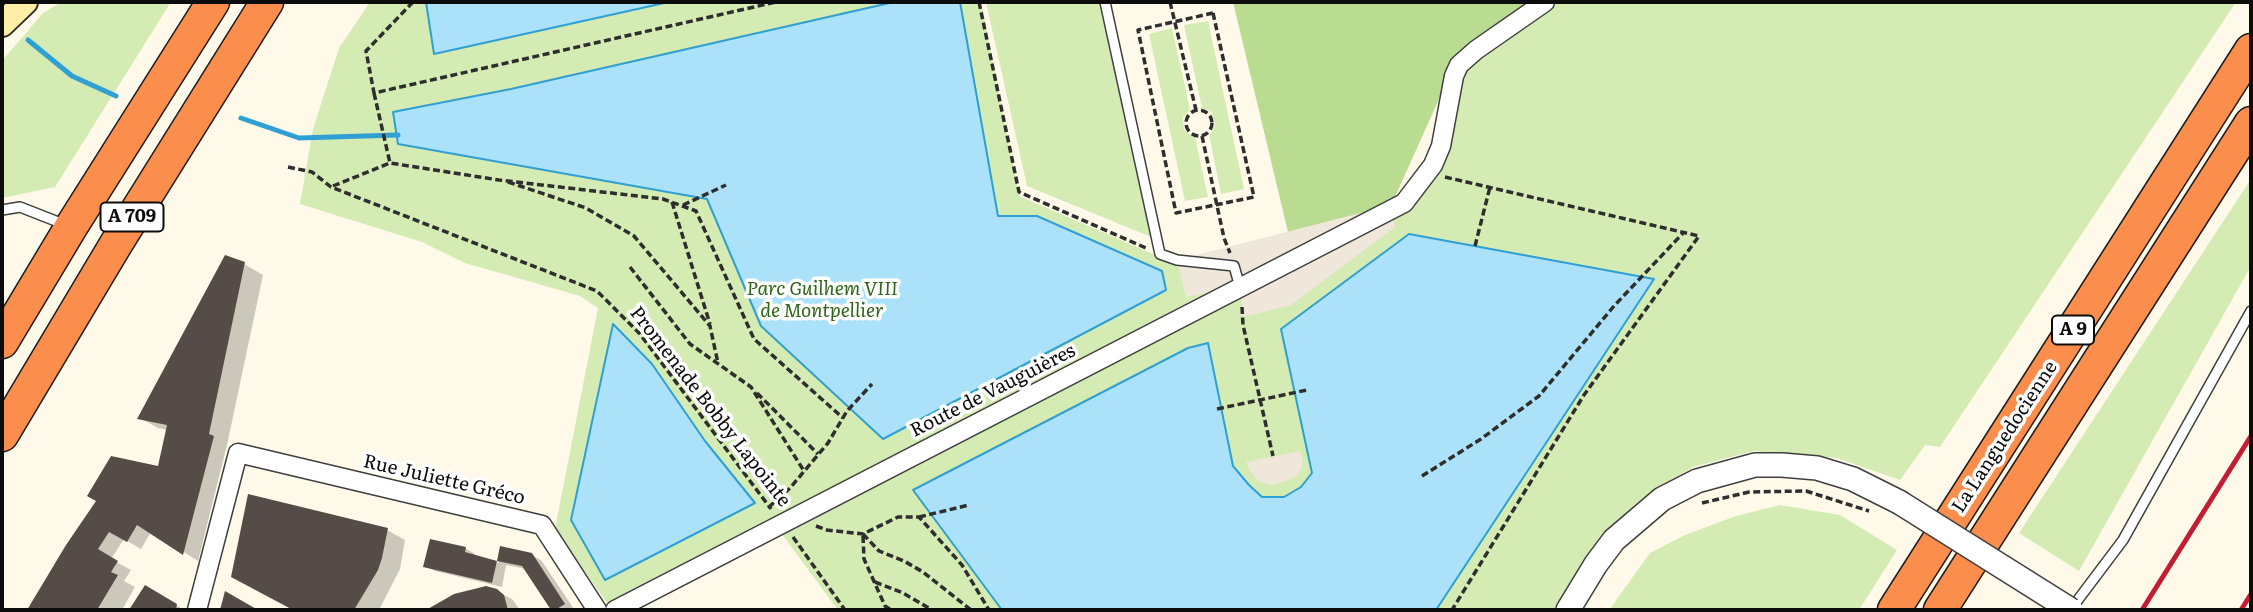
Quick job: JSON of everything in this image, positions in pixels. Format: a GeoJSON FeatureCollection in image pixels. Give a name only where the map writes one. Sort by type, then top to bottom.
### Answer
{"type":"FeatureCollection","features":[{"type":"Feature","properties":{"kind":"highway","name":"A 709"},"geometry":{"type":"LineString","coordinates":[[2,342],[213,2]]}},
{"type":"Feature","properties":{"kind":"highway","name":"A 709"},"geometry":{"type":"LineString","coordinates":[[2,435],[116,244],[267,2]]}},
{"type":"Feature","properties":{"kind":"highway","name":"La Languedocienne"},"geometry":{"type":"LineString","coordinates":[[1895,610],[2251,50]]}},
{"type":"Feature","properties":{"kind":"highway","name":"La Languedocienne"},"geometry":{"type":"LineString","coordinates":[[1940,610],[2251,123]]}},
{"type":"Feature","properties":{"kind":"main road"},"geometry":{"type":"LineString","coordinates":[[2,24],[25,2]]}},
{"type":"Feature","properties":{"kind":"street","name":"Route de Vauguières"},"geometry":{"type":"LineString","coordinates":[[615,610],[1404,203],[1428,173],[1441,146],[1454,76],[1459,65],[1466,57],[1544,2]]}},
{"type":"Feature","properties":{"kind":"street","name":"Rue Juliette Gréco"},"geometry":{"type":"LineString","coordinates":[[197,610],[238,453],[542,525],[597,610]]}},
{"type":"Feature","properties":{"kind":"street"},"geometry":{"type":"LineString","coordinates":[[1568,610],[1595,564],[1614,540],[1662,499],[1697,481],[1755,465],[1817,468],[1853,479],[1899,502],[2071,610]]}},
{"type":"Feature","properties":{"kind":"lane"},"geometry":{"type":"LineString","coordinates":[[1105,2],[1160,254],[1177,260],[1234,265],[1240,287]]}},
{"type":"Feature","properties":{"kind":"lane"},"geometry":{"type":"LineString","coordinates":[[2,209],[20,207],[71,227]]}},
{"type":"Feature","properties":{"kind":"lane"},"geometry":{"type":"LineString","coordinates":[[2071,610],[2123,540],[2251,311]]}},
{"type":"Feature","properties":{"kind":"path"},"geometry":{"type":"LineString","coordinates":[[390,163],[366,51],[413,2]]}},
{"type":"Feature","properties":{"kind":"path"},"geometry":{"type":"LineString","coordinates":[[374,93],[776,2]]}},
{"type":"Feature","properties":{"kind":"path"},"geometry":{"type":"LineString","coordinates":[[979,2],[1019,192],[1160,254]]}},
{"type":"Feature","properties":{"kind":"path"},"geometry":{"type":"LineString","coordinates":[[1170,2],[1196,110]]}},
{"type":"Feature","properties":{"kind":"path"},"geometry":{"type":"LineString","coordinates":[[1213,13],[1254,197],[1217,205],[1176,213],[1138,30],[1213,13]]}},
{"type":"Feature","properties":{"kind":"path"},"geometry":{"type":"LineString","coordinates":[[1196,110],[1205,112],[1211,118],[1209,131],[1202,136],[1190,133],[1186,126],[1187,118],[1196,110]]}},
{"type":"Feature","properties":{"kind":"path"},"geometry":{"type":"LineString","coordinates":[[1202,136],[1224,239],[1234,265]]}},
{"type":"Feature","properties":{"kind":"path"},"geometry":{"type":"LineString","coordinates":[[331,187],[390,163],[499,180],[663,199],[696,211],[754,338],[843,418]]}},
{"type":"Feature","properties":{"kind":"path","name":"Promenade Bobby Lapointe"},"geometry":{"type":"LineString","coordinates":[[288,167],[312,172],[331,187],[597,291],[640,334],[845,610]]}},
{"type":"Feature","properties":{"kind":"path"},"geometry":{"type":"LineString","coordinates":[[1428,173],[1699,236],[1584,396],[1452,610]]}},
{"type":"Feature","properties":{"kind":"path"},"geometry":{"type":"LineString","coordinates":[[499,180],[586,208],[634,236],[710,326]]}},
{"type":"Feature","properties":{"kind":"path"},"geometry":{"type":"LineString","coordinates":[[681,206],[726,185]]}},
{"type":"Feature","properties":{"kind":"path"},"geometry":{"type":"LineString","coordinates":[[1475,246],[1490,187]]}},
{"type":"Feature","properties":{"kind":"path"},"geometry":{"type":"LineString","coordinates":[[672,202],[710,326],[718,363]]}},
{"type":"Feature","properties":{"kind":"path"},"geometry":{"type":"LineString","coordinates":[[1422,476],[1481,439],[1539,396],[1614,306],[1684,232]]}},
{"type":"Feature","properties":{"kind":"path"},"geometry":{"type":"LineString","coordinates":[[630,267],[691,344],[751,387],[818,454]]}},
{"type":"Feature","properties":{"kind":"path"},"geometry":{"type":"LineString","coordinates":[[1240,287],[1243,325],[1273,457]]}},
{"type":"Feature","properties":{"kind":"path"},"geometry":{"type":"LineString","coordinates":[[769,507],[828,443],[843,418],[872,384]]}},
{"type":"Feature","properties":{"kind":"path"},"geometry":{"type":"LineString","coordinates":[[751,387],[804,471]]}},
{"type":"Feature","properties":{"kind":"path"},"geometry":{"type":"LineString","coordinates":[[1217,409],[1307,390]]}},
{"type":"Feature","properties":{"kind":"path"},"geometry":{"type":"LineString","coordinates":[[1697,504],[1749,492],[1806,491],[1877,514]]}},
{"type":"Feature","properties":{"kind":"path"},"geometry":{"type":"LineString","coordinates":[[816,526],[863,534],[898,517],[919,517],[969,505]]}},
{"type":"Feature","properties":{"kind":"path"},"geometry":{"type":"LineString","coordinates":[[919,517],[962,565],[989,610]]}},
{"type":"Feature","properties":{"kind":"path"},"geometry":{"type":"LineString","coordinates":[[863,534],[864,559],[885,606],[891,610]]}},
{"type":"Feature","properties":{"kind":"path"},"geometry":{"type":"LineString","coordinates":[[863,534],[879,551],[923,572],[971,610]]}},
{"type":"Feature","properties":{"kind":"path"},"geometry":{"type":"LineString","coordinates":[[875,582],[903,593],[932,610]]}},
{"type":"Feature","properties":{"kind":"green space"},"geometry":{"type":"Polygon","coordinates":[[[62,2],[171,2],[55,187],[2,198],[2,61],[43,13],[62,2]]]}},
{"type":"Feature","properties":{"kind":"green space","name":"Parc Guilhem VIII de Montpellier"},"geometry":{"type":"Polygon","coordinates":[[[370,2],[981,2],[1019,196],[1174,263],[1394,206],[1437,167],[1469,63],[1558,2],[2236,2],[1940,447],[1925,445],[1900,480],[1837,458],[1754,451],[1693,467],[1635,504],[1593,557],[1560,610],[838,610],[770,518],[607,603],[555,529],[598,308],[580,296],[465,263],[422,242],[300,204],[313,129],[339,48],[370,2]]]}},
{"type":"Feature","properties":{"kind":"green space"},"geometry":{"type":"Polygon","coordinates":[[[986,2],[1099,2],[1151,237],[1027,186],[986,2]]]}},
{"type":"Feature","properties":{"kind":"green space"},"geometry":{"type":"Polygon","coordinates":[[[1233,2],[1539,2],[1501,21],[1456,61],[1391,206],[1288,232],[1233,2]]]}},
{"type":"Feature","properties":{"kind":"green space"},"geometry":{"type":"Polygon","coordinates":[[[1208,21],[1244,189],[1221,194],[1209,134],[1215,123],[1211,111],[1202,108],[1184,25],[1208,21]]]}},
{"type":"Feature","properties":{"kind":"green space"},"geometry":{"type":"Polygon","coordinates":[[[1172,28],[1190,110],[1183,117],[1184,129],[1195,137],[1208,197],[1185,201],[1149,34],[1172,28]]]}},
{"type":"Feature","properties":{"kind":"green space"},"geometry":{"type":"Polygon","coordinates":[[[2251,179],[2251,266],[2079,571],[2019,533],[2251,179]]]}},
{"type":"Feature","properties":{"kind":"green space"},"geometry":{"type":"Polygon","coordinates":[[[1780,505],[1840,515],[1897,550],[1859,610],[1609,610],[1650,553],[1685,535],[1736,516],[1780,505]]]}},
{"type":"Feature","properties":{"kind":"shaded area"},"geometry":{"type":"Polygon","coordinates":[[[1380,208],[1240,287],[1186,297],[1177,260],[1380,208]]]}},
{"type":"Feature","properties":{"kind":"shaded area"},"geometry":{"type":"Polygon","coordinates":[[[1393,219],[1395,227],[1291,305],[1242,317],[1241,295],[1393,219]]]}},
{"type":"Feature","properties":{"kind":"shaded area"},"geometry":{"type":"Polygon","coordinates":[[[1300,451],[1303,463],[1299,474],[1273,485],[1259,482],[1246,462],[1300,451]]]}},
{"type":"Feature","properties":{"kind":"water"},"geometry":{"type":"Polygon","coordinates":[[[426,2],[669,2],[434,54],[426,2]]]}},
{"type":"Feature","properties":{"kind":"water"},"geometry":{"type":"Polygon","coordinates":[[[894,2],[960,2],[998,216],[1037,216],[1162,271],[1166,290],[883,439],[761,326],[707,199],[398,144],[393,112],[511,89],[894,2]]]}},
{"type":"Feature","properties":{"kind":"water"},"geometry":{"type":"Polygon","coordinates":[[[1409,234],[1654,279],[1436,610],[1002,610],[913,490],[1188,348],[1208,343],[1233,466],[1262,497],[1284,497],[1301,487],[1312,473],[1281,329],[1409,234]]]}},
{"type":"Feature","properties":{"kind":"water"},"geometry":{"type":"Polygon","coordinates":[[[613,324],[652,364],[705,441],[755,503],[605,580],[571,520],[613,324]]]}},
{"type":"Feature","properties":{"kind":"building"},"geometry":{"type":"Polygon","coordinates":[[[225,255],[245,262],[209,434],[214,436],[183,555],[137,525],[127,542],[109,532],[98,549],[118,561],[111,572],[118,575],[97,610],[27,610],[96,501],[87,496],[111,456],[158,466],[167,425],[137,419],[225,255]]]}},
{"type":"Feature","properties":{"kind":"building"},"geometry":{"type":"Polygon","coordinates":[[[248,494],[388,528],[378,570],[354,610],[293,610],[231,577],[248,494]]]}},
{"type":"Feature","properties":{"kind":"building"},"geometry":{"type":"Polygon","coordinates":[[[430,539],[466,547],[465,552],[497,561],[492,583],[423,567],[430,539]]]}},
{"type":"Feature","properties":{"kind":"building"},"geometry":{"type":"Polygon","coordinates":[[[500,546],[532,553],[565,604],[551,610],[522,566],[497,561],[500,546]]]}},
{"type":"Feature","properties":{"kind":"building"},"geometry":{"type":"Polygon","coordinates":[[[145,585],[177,604],[176,610],[129,610],[145,585]]]}},
{"type":"Feature","properties":{"kind":"building"},"geometry":{"type":"Polygon","coordinates":[[[486,586],[497,589],[504,595],[508,610],[426,610],[454,594],[486,586]]]}},
{"type":"Feature","properties":{"kind":"building"},"geometry":{"type":"Polygon","coordinates":[[[225,591],[258,610],[220,610],[225,591]]]}},
{"type":"Feature","properties":{"kind":"waterway"},"geometry":{"type":"LineString","coordinates":[[28,40],[72,76],[116,96]]}},
{"type":"Feature","properties":{"kind":"waterway"},"geometry":{"type":"LineString","coordinates":[[241,118],[299,138],[398,135]]}},
{"type":"Feature","properties":{"kind":"railway"},"geometry":{"type":"LineString","coordinates":[[2142,610],[2251,436]]}},
{"type":"Feature","properties":{"kind":"railway"},"geometry":{"type":"LineString","coordinates":[[2241,610],[2251,594]]}}]}
